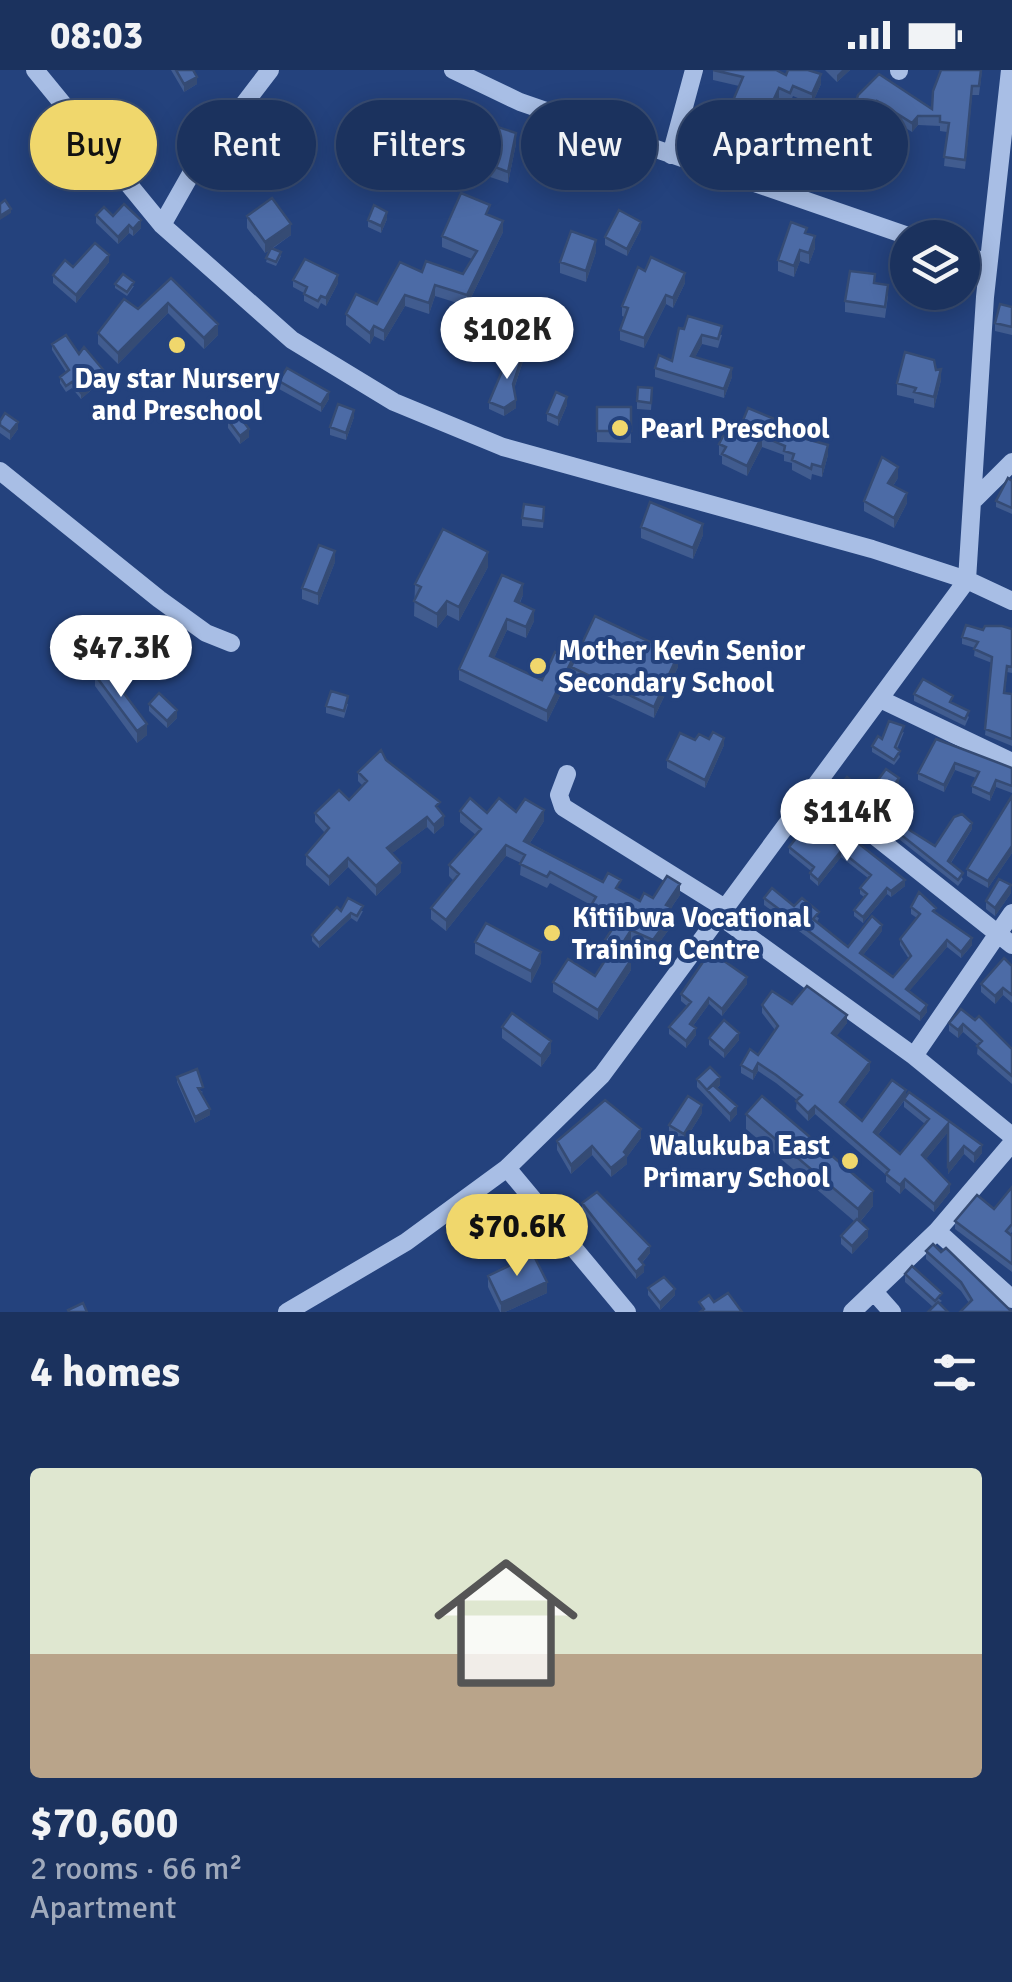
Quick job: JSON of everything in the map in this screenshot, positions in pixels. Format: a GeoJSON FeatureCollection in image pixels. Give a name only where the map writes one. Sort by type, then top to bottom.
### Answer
{"type":"FeatureCollection","features":[{"type":"Feature","properties":{"kind":"street"},"geometry":{"type":"LineString","coordinates":[[35,70],[162,225],[292,340],[377,393],[502,447],[724,505],[967,580],[1012,601]]}},
{"type":"Feature","properties":{"kind":"street"},"geometry":{"type":"LineString","coordinates":[[162,225],[192,172],[270,70]]}},
{"type":"Feature","properties":{"kind":"street"},"geometry":{"type":"LineString","coordinates":[[453,70],[520,102],[890,230]]}},
{"type":"Feature","properties":{"kind":"street"},"geometry":{"type":"LineString","coordinates":[[671,156],[694,70]]}},
{"type":"Feature","properties":{"kind":"street"},"geometry":{"type":"LineString","coordinates":[[287,1312],[406,1242],[507,1168],[602,1075],[967,580],[988,263],[1010,70]]}},
{"type":"Feature","properties":{"kind":"street"},"geometry":{"type":"LineString","coordinates":[[980,260],[988,263]]}},
{"type":"Feature","properties":{"kind":"street"},"geometry":{"type":"LineString","coordinates":[[975,499],[1012,462]]}},
{"type":"Feature","properties":{"kind":"street"},"geometry":{"type":"LineString","coordinates":[[0,471],[159,599],[206,633],[231,643]]}},
{"type":"Feature","properties":{"kind":"street"},"geometry":{"type":"LineString","coordinates":[[880,700],[1012,762]]}},
{"type":"Feature","properties":{"kind":"street"},"geometry":{"type":"LineString","coordinates":[[567,774],[559,795],[563,807],[720,910],[914,1056],[1012,1140],[937,1231],[876,1294],[852,1312]]}},
{"type":"Feature","properties":{"kind":"street"},"geometry":{"type":"LineString","coordinates":[[813,787],[1006,940]]}},
{"type":"Feature","properties":{"kind":"street"},"geometry":{"type":"LineString","coordinates":[[914,1056],[1006,940],[1012,913]]}},
{"type":"Feature","properties":{"kind":"street"},"geometry":{"type":"LineString","coordinates":[[507,1168],[626,1312]]}},
{"type":"Feature","properties":{"kind":"street"},"geometry":{"type":"LineString","coordinates":[[937,1231],[1012,1299]]}},
{"type":"Feature","properties":{"kind":"street"},"geometry":{"type":"LineString","coordinates":[[876,1294],[892,1312]]}},
{"type":"Feature","properties":{"kind":"building"},"geometry":{"type":"Polygon","coordinates":[[[176,70],[193,70],[197,77],[184,84],[176,70]]]}},
{"type":"Feature","properties":{"kind":"building"},"geometry":{"type":"Polygon","coordinates":[[[713,70],[776,70],[786,75],[788,70],[808,70],[821,74],[812,94],[793,86],[790,93],[779,88],[773,100],[733,100],[743,77],[713,70]]]}},
{"type":"Feature","properties":{"kind":"building"},"geometry":{"type":"Polygon","coordinates":[[[941,70],[981,70],[979,86],[972,86],[965,160],[944,157],[949,123],[940,122],[940,116],[918,116],[912,123],[908,120],[908,100],[856,100],[879,74],[932,109],[933,91],[941,70]]]}},
{"type":"Feature","properties":{"kind":"building"},"geometry":{"type":"Polygon","coordinates":[[[501,128],[516,133],[508,172],[501,169],[501,128]]]}},
{"type":"Feature","properties":{"kind":"building"},"geometry":{"type":"Polygon","coordinates":[[[461,193],[490,205],[486,214],[503,221],[467,295],[435,285],[429,303],[405,295],[384,331],[374,326],[370,333],[346,314],[356,294],[377,304],[400,262],[422,272],[426,261],[463,274],[477,251],[442,236],[461,193]]]}},
{"type":"Feature","properties":{"kind":"building"},"geometry":{"type":"Polygon","coordinates":[[[272,198],[291,224],[265,242],[247,216],[272,198]]]}},
{"type":"Feature","properties":{"kind":"building"},"geometry":{"type":"Polygon","coordinates":[[[5,200],[11,209],[0,216],[0,204],[5,200]]]}},
{"type":"Feature","properties":{"kind":"building"},"geometry":{"type":"Polygon","coordinates":[[[124,204],[141,220],[133,229],[129,225],[118,237],[96,215],[104,207],[113,216],[124,204]]]}},
{"type":"Feature","properties":{"kind":"building"},"geometry":{"type":"Polygon","coordinates":[[[374,205],[387,212],[381,226],[368,220],[374,205]]]}},
{"type":"Feature","properties":{"kind":"building"},"geometry":{"type":"Polygon","coordinates":[[[619,210],[641,222],[627,249],[605,237],[619,210]]]}},
{"type":"Feature","properties":{"kind":"building"},"geometry":{"type":"Polygon","coordinates":[[[791,222],[815,236],[809,253],[800,250],[794,266],[778,260],[791,222]]]}},
{"type":"Feature","properties":{"kind":"building"},"geometry":{"type":"Polygon","coordinates":[[[571,231],[596,240],[586,271],[560,262],[571,231]]]}},
{"type":"Feature","properties":{"kind":"building"},"geometry":{"type":"Polygon","coordinates":[[[95,243],[109,255],[76,295],[53,275],[65,260],[73,267],[95,243]]]}},
{"type":"Feature","properties":{"kind":"building"},"geometry":{"type":"Polygon","coordinates":[[[271,248],[281,252],[276,262],[266,258],[271,248]]]}},
{"type":"Feature","properties":{"kind":"building"},"geometry":{"type":"Polygon","coordinates":[[[651,257],[685,273],[673,298],[666,295],[644,338],[620,330],[628,308],[622,306],[638,267],[645,271],[651,257]]]}},
{"type":"Feature","properties":{"kind":"building"},"geometry":{"type":"Polygon","coordinates":[[[305,259],[338,275],[326,298],[321,296],[318,301],[304,294],[307,287],[293,280],[305,259]]]}},
{"type":"Feature","properties":{"kind":"building"},"geometry":{"type":"Polygon","coordinates":[[[850,271],[875,274],[874,283],[888,285],[885,307],[845,301],[850,271]]]}},
{"type":"Feature","properties":{"kind":"building"},"geometry":{"type":"Polygon","coordinates":[[[123,274],[134,282],[127,292],[115,284],[123,274]]]}},
{"type":"Feature","properties":{"kind":"building"},"geometry":{"type":"Polygon","coordinates":[[[171,278],[218,324],[204,338],[168,303],[118,353],[98,333],[124,299],[138,309],[171,278]]]}},
{"type":"Feature","properties":{"kind":"building"},"geometry":{"type":"Polygon","coordinates":[[[1000,304],[1012,307],[1012,327],[995,323],[1000,304]]]}},
{"type":"Feature","properties":{"kind":"building"},"geometry":{"type":"Polygon","coordinates":[[[688,316],[722,326],[718,339],[702,335],[691,356],[732,368],[724,389],[655,368],[659,355],[672,361],[679,328],[684,329],[688,316]]]}},
{"type":"Feature","properties":{"kind":"building"},"geometry":{"type":"Polygon","coordinates":[[[66,335],[79,354],[84,347],[105,372],[81,393],[72,382],[66,386],[60,377],[69,370],[52,344],[66,335]]]}},
{"type":"Feature","properties":{"kind":"building"},"geometry":{"type":"Polygon","coordinates":[[[511,350],[523,354],[513,384],[516,400],[504,408],[489,402],[511,350]]]}},
{"type":"Feature","properties":{"kind":"building"},"geometry":{"type":"Polygon","coordinates":[[[905,352],[934,360],[936,370],[941,369],[934,397],[897,383],[905,352]]]}},
{"type":"Feature","properties":{"kind":"building"},"geometry":{"type":"Polygon","coordinates":[[[287,368],[329,392],[321,405],[279,381],[287,368]]]}},
{"type":"Feature","properties":{"kind":"building"},"geometry":{"type":"Polygon","coordinates":[[[638,387],[652,388],[651,403],[637,401],[638,387]]]}},
{"type":"Feature","properties":{"kind":"building"},"geometry":{"type":"Polygon","coordinates":[[[556,392],[567,397],[558,418],[547,413],[556,392]]]}},
{"type":"Feature","properties":{"kind":"building"},"geometry":{"type":"Polygon","coordinates":[[[338,404],[354,410],[346,433],[330,427],[338,404]]]}},
{"type":"Feature","properties":{"kind":"building"},"geometry":{"type":"Polygon","coordinates":[[[597,407],[631,407],[631,431],[597,431],[597,407]]]}},
{"type":"Feature","properties":{"kind":"building"},"geometry":{"type":"Polygon","coordinates":[[[748,408],[777,420],[773,430],[828,445],[822,467],[812,464],[811,469],[792,460],[794,454],[784,451],[785,446],[762,436],[747,466],[722,454],[726,447],[719,444],[727,428],[738,433],[748,408]]]}},
{"type":"Feature","properties":{"kind":"building"},"geometry":{"type":"Polygon","coordinates":[[[5,413],[18,422],[10,432],[0,425],[5,413]]]}},
{"type":"Feature","properties":{"kind":"building"},"geometry":{"type":"Polygon","coordinates":[[[237,413],[249,429],[240,436],[228,420],[237,413]]]}},
{"type":"Feature","properties":{"kind":"building"},"geometry":{"type":"Polygon","coordinates":[[[882,457],[898,467],[888,483],[907,493],[894,518],[864,501],[882,457]]]}},
{"type":"Feature","properties":{"kind":"building"},"geometry":{"type":"Polygon","coordinates":[[[1008,478],[1012,481],[1012,508],[996,501],[1008,478]]]}},
{"type":"Feature","properties":{"kind":"building"},"geometry":{"type":"Polygon","coordinates":[[[650,502],[703,524],[693,548],[641,527],[650,502]]]}},
{"type":"Feature","properties":{"kind":"building"},"geometry":{"type":"Polygon","coordinates":[[[524,504],[544,507],[543,521],[522,518],[524,504]]]}},
{"type":"Feature","properties":{"kind":"building"},"geometry":{"type":"Polygon","coordinates":[[[443,529],[488,552],[459,607],[447,601],[437,614],[414,601],[421,587],[415,584],[443,529]]]}},
{"type":"Feature","properties":{"kind":"building"},"geometry":{"type":"Polygon","coordinates":[[[319,545],[335,551],[318,594],[302,588],[319,545]]]}},
{"type":"Feature","properties":{"kind":"building"},"geometry":{"type":"Polygon","coordinates":[[[502,575],[523,584],[515,601],[534,610],[526,627],[507,619],[490,656],[542,680],[555,652],[572,660],[547,711],[459,669],[502,575]]]}},
{"type":"Feature","properties":{"kind":"building"},"geometry":{"type":"Polygon","coordinates":[[[595,616],[678,655],[654,707],[571,667],[595,616]]]}},
{"type":"Feature","properties":{"kind":"building"},"geometry":{"type":"Polygon","coordinates":[[[966,625],[983,630],[985,626],[1012,629],[1012,667],[1007,666],[1004,693],[1012,694],[1012,739],[985,729],[992,657],[974,649],[978,642],[962,637],[966,625]]]}},
{"type":"Feature","properties":{"kind":"building"},"geometry":{"type":"Polygon","coordinates":[[[105,668],[147,724],[137,731],[95,675],[105,668]]]}},
{"type":"Feature","properties":{"kind":"building"},"geometry":{"type":"Polygon","coordinates":[[[923,679],[953,696],[950,702],[969,711],[965,719],[914,694],[923,679]]]}},
{"type":"Feature","properties":{"kind":"building"},"geometry":{"type":"Polygon","coordinates":[[[331,691],[348,696],[344,711],[326,706],[331,691]]]}},
{"type":"Feature","properties":{"kind":"building"},"geometry":{"type":"Polygon","coordinates":[[[159,693],[177,710],[167,721],[149,704],[159,693]]]}},
{"type":"Feature","properties":{"kind":"building"},"geometry":{"type":"Polygon","coordinates":[[[889,721],[904,726],[895,747],[900,751],[894,760],[872,746],[878,736],[882,739],[889,721]]]}},
{"type":"Feature","properties":{"kind":"building"},"geometry":{"type":"Polygon","coordinates":[[[713,732],[724,738],[705,780],[667,760],[680,733],[695,740],[699,734],[709,739],[713,732]]]}},
{"type":"Feature","properties":{"kind":"building"},"geometry":{"type":"Polygon","coordinates":[[[936,739],[1012,768],[1012,786],[996,780],[990,794],[972,786],[979,772],[955,763],[944,785],[918,773],[936,739]]]}},
{"type":"Feature","properties":{"kind":"building"},"geometry":{"type":"Polygon","coordinates":[[[381,750],[386,760],[440,802],[436,806],[444,816],[434,825],[427,817],[387,848],[401,863],[376,886],[348,858],[329,877],[306,855],[329,828],[315,813],[339,790],[349,800],[367,781],[358,772],[381,750]]]}},
{"type":"Feature","properties":{"kind":"building"},"geometry":{"type":"Polygon","coordinates":[[[886,769],[899,778],[889,792],[896,798],[887,812],[911,831],[935,846],[954,817],[962,814],[972,823],[948,861],[963,873],[958,880],[866,807],[869,804],[864,799],[886,769]]]}},
{"type":"Feature","properties":{"kind":"building"},"geometry":{"type":"Polygon","coordinates":[[[847,777],[855,784],[847,794],[839,787],[847,777]]]}},
{"type":"Feature","properties":{"kind":"building"},"geometry":{"type":"Polygon","coordinates":[[[1012,796],[1012,846],[988,881],[967,869],[1012,796]]]}},
{"type":"Feature","properties":{"kind":"building"},"geometry":{"type":"Polygon","coordinates":[[[470,798],[487,813],[499,798],[516,812],[525,799],[544,810],[524,841],[603,882],[608,873],[621,880],[616,888],[640,901],[644,893],[653,898],[667,876],[680,884],[666,905],[671,907],[667,915],[670,917],[653,940],[631,930],[619,949],[605,940],[617,922],[590,907],[596,897],[550,872],[547,877],[520,864],[525,855],[506,845],[446,920],[431,908],[459,874],[449,865],[481,829],[460,811],[470,798]]]}},
{"type":"Feature","properties":{"kind":"building"},"geometry":{"type":"Polygon","coordinates":[[[806,826],[835,844],[844,832],[905,880],[891,891],[887,888],[863,917],[854,910],[867,894],[860,888],[871,875],[841,851],[818,880],[810,873],[814,867],[789,847],[806,826]]]}},
{"type":"Feature","properties":{"kind":"building"},"geometry":{"type":"Polygon","coordinates":[[[999,879],[1011,885],[995,908],[986,901],[999,879]]]}},
{"type":"Feature","properties":{"kind":"building"},"geometry":{"type":"Polygon","coordinates":[[[772,888],[794,906],[802,898],[819,912],[813,919],[848,947],[872,916],[882,925],[860,953],[893,977],[911,956],[900,939],[920,914],[911,907],[919,892],[936,908],[933,911],[972,938],[961,952],[947,940],[906,989],[927,1005],[920,1014],[764,898],[772,888]]]}},
{"type":"Feature","properties":{"kind":"building"},"geometry":{"type":"Polygon","coordinates":[[[348,898],[363,906],[357,916],[351,913],[319,943],[312,935],[337,907],[341,911],[348,898]]]}},
{"type":"Feature","properties":{"kind":"building"},"geometry":{"type":"Polygon","coordinates":[[[486,923],[541,952],[531,971],[475,942],[486,923]]]}},
{"type":"Feature","properties":{"kind":"building"},"geometry":{"type":"Polygon","coordinates":[[[716,943],[725,949],[720,958],[747,977],[722,1009],[709,998],[690,1024],[696,1028],[686,1041],[669,1027],[691,1002],[681,994],[716,943]]]}},
{"type":"Feature","properties":{"kind":"building"},"geometry":{"type":"Polygon","coordinates":[[[613,948],[631,960],[598,1010],[553,982],[568,959],[595,976],[613,948]]]}},
{"type":"Feature","properties":{"kind":"building"},"geometry":{"type":"Polygon","coordinates":[[[1004,958],[1012,966],[1012,995],[1003,988],[995,996],[981,984],[1004,958]]]}},
{"type":"Feature","properties":{"kind":"building"},"geometry":{"type":"Polygon","coordinates":[[[807,986],[847,1015],[832,1033],[870,1062],[840,1102],[862,1121],[892,1080],[906,1090],[874,1132],[900,1154],[929,1119],[904,1099],[909,1092],[982,1145],[974,1154],[964,1146],[948,1166],[948,1124],[922,1155],[950,1184],[934,1204],[905,1179],[900,1185],[886,1174],[889,1170],[815,1106],[808,1113],[796,1101],[802,1095],[776,1075],[758,1063],[753,1072],[741,1065],[750,1049],[758,1055],[778,1026],[762,1005],[772,991],[792,1004],[807,986]]]}},
{"type":"Feature","properties":{"kind":"building"},"geometry":{"type":"Polygon","coordinates":[[[961,1009],[975,1020],[979,1016],[1012,1049],[1012,1076],[977,1046],[982,1041],[963,1024],[958,1030],[949,1023],[961,1009]]]}},
{"type":"Feature","properties":{"kind":"building"},"geometry":{"type":"Polygon","coordinates":[[[512,1013],[551,1041],[541,1056],[502,1027],[512,1013]]]}},
{"type":"Feature","properties":{"kind":"building"},"geometry":{"type":"Polygon","coordinates":[[[724,1020],[739,1033],[724,1051],[709,1038],[724,1020]]]}},
{"type":"Feature","properties":{"kind":"building"},"geometry":{"type":"Polygon","coordinates":[[[710,1067],[720,1077],[707,1090],[697,1079],[710,1067]]]}},
{"type":"Feature","properties":{"kind":"building"},"geometry":{"type":"Polygon","coordinates":[[[197,1069],[203,1087],[198,1088],[210,1109],[195,1117],[177,1077],[197,1069]]]}},
{"type":"Feature","properties":{"kind":"building"},"geometry":{"type":"Polygon","coordinates":[[[713,1085],[737,1106],[730,1114],[707,1090],[713,1085]]]}},
{"type":"Feature","properties":{"kind":"building"},"geometry":{"type":"Polygon","coordinates":[[[688,1096],[702,1105],[684,1134],[669,1125],[688,1096]]]}},
{"type":"Feature","properties":{"kind":"building"},"geometry":{"type":"Polygon","coordinates":[[[762,1096],[873,1191],[858,1209],[746,1114],[762,1096]]]}},
{"type":"Feature","properties":{"kind":"building"},"geometry":{"type":"Polygon","coordinates":[[[605,1100],[641,1129],[624,1152],[627,1155],[611,1168],[592,1146],[571,1165],[557,1141],[605,1100]]]}},
{"type":"Feature","properties":{"kind":"building"},"geometry":{"type":"Polygon","coordinates":[[[1012,1187],[1012,1224],[1006,1231],[1012,1236],[1012,1264],[955,1221],[977,1195],[994,1209],[1012,1187]]]}},
{"type":"Feature","properties":{"kind":"building"},"geometry":{"type":"Polygon","coordinates":[[[597,1192],[650,1246],[639,1259],[644,1265],[636,1272],[582,1203],[597,1192]]]}},
{"type":"Feature","properties":{"kind":"building"},"geometry":{"type":"Polygon","coordinates":[[[857,1219],[868,1229],[852,1246],[841,1236],[857,1219]]]}},
{"type":"Feature","properties":{"kind":"building"},"geometry":{"type":"Polygon","coordinates":[[[933,1244],[941,1252],[946,1248],[1012,1312],[960,1312],[972,1300],[961,1282],[926,1251],[933,1244]]]}},
{"type":"Feature","properties":{"kind":"building"},"geometry":{"type":"Polygon","coordinates":[[[533,1254],[547,1282],[501,1303],[488,1276],[533,1254]]]}},
{"type":"Feature","properties":{"kind":"building"},"geometry":{"type":"Polygon","coordinates":[[[912,1266],[942,1293],[935,1301],[905,1274],[912,1266]]]}},
{"type":"Feature","properties":{"kind":"building"},"geometry":{"type":"Polygon","coordinates":[[[664,1277],[675,1289],[660,1303],[648,1288],[664,1277]]]}},
{"type":"Feature","properties":{"kind":"building"},"geometry":{"type":"Polygon","coordinates":[[[728,1293],[742,1312],[700,1312],[704,1309],[699,1302],[709,1295],[714,1302],[728,1293]]]}},
{"type":"Feature","properties":{"kind":"building"},"geometry":{"type":"Polygon","coordinates":[[[938,1302],[948,1312],[928,1312],[938,1302]]]}},
{"type":"Feature","properties":{"kind":"building"},"geometry":{"type":"Polygon","coordinates":[[[83,1303],[87,1312],[69,1312],[68,1310],[83,1303]]]}},
{"type":"Feature","properties":{"kind":"place","name":"Day star Nursery and Preschool"},"geometry":{"type":"Point","coordinates":[177,345]}},
{"type":"Feature","properties":{"kind":"place","name":"Pearl Preschool"},"geometry":{"type":"Point","coordinates":[620,428]}},
{"type":"Feature","properties":{"kind":"place","name":"Mother Kevin Senior Secondary School"},"geometry":{"type":"Point","coordinates":[538,666]}},
{"type":"Feature","properties":{"kind":"place","name":"Kitiibwa Vocational Training Centre"},"geometry":{"type":"Point","coordinates":[552,933]}},
{"type":"Feature","properties":{"kind":"place","name":"Walukuba East Primary School"},"geometry":{"type":"Point","coordinates":[850,1161]}}]}
